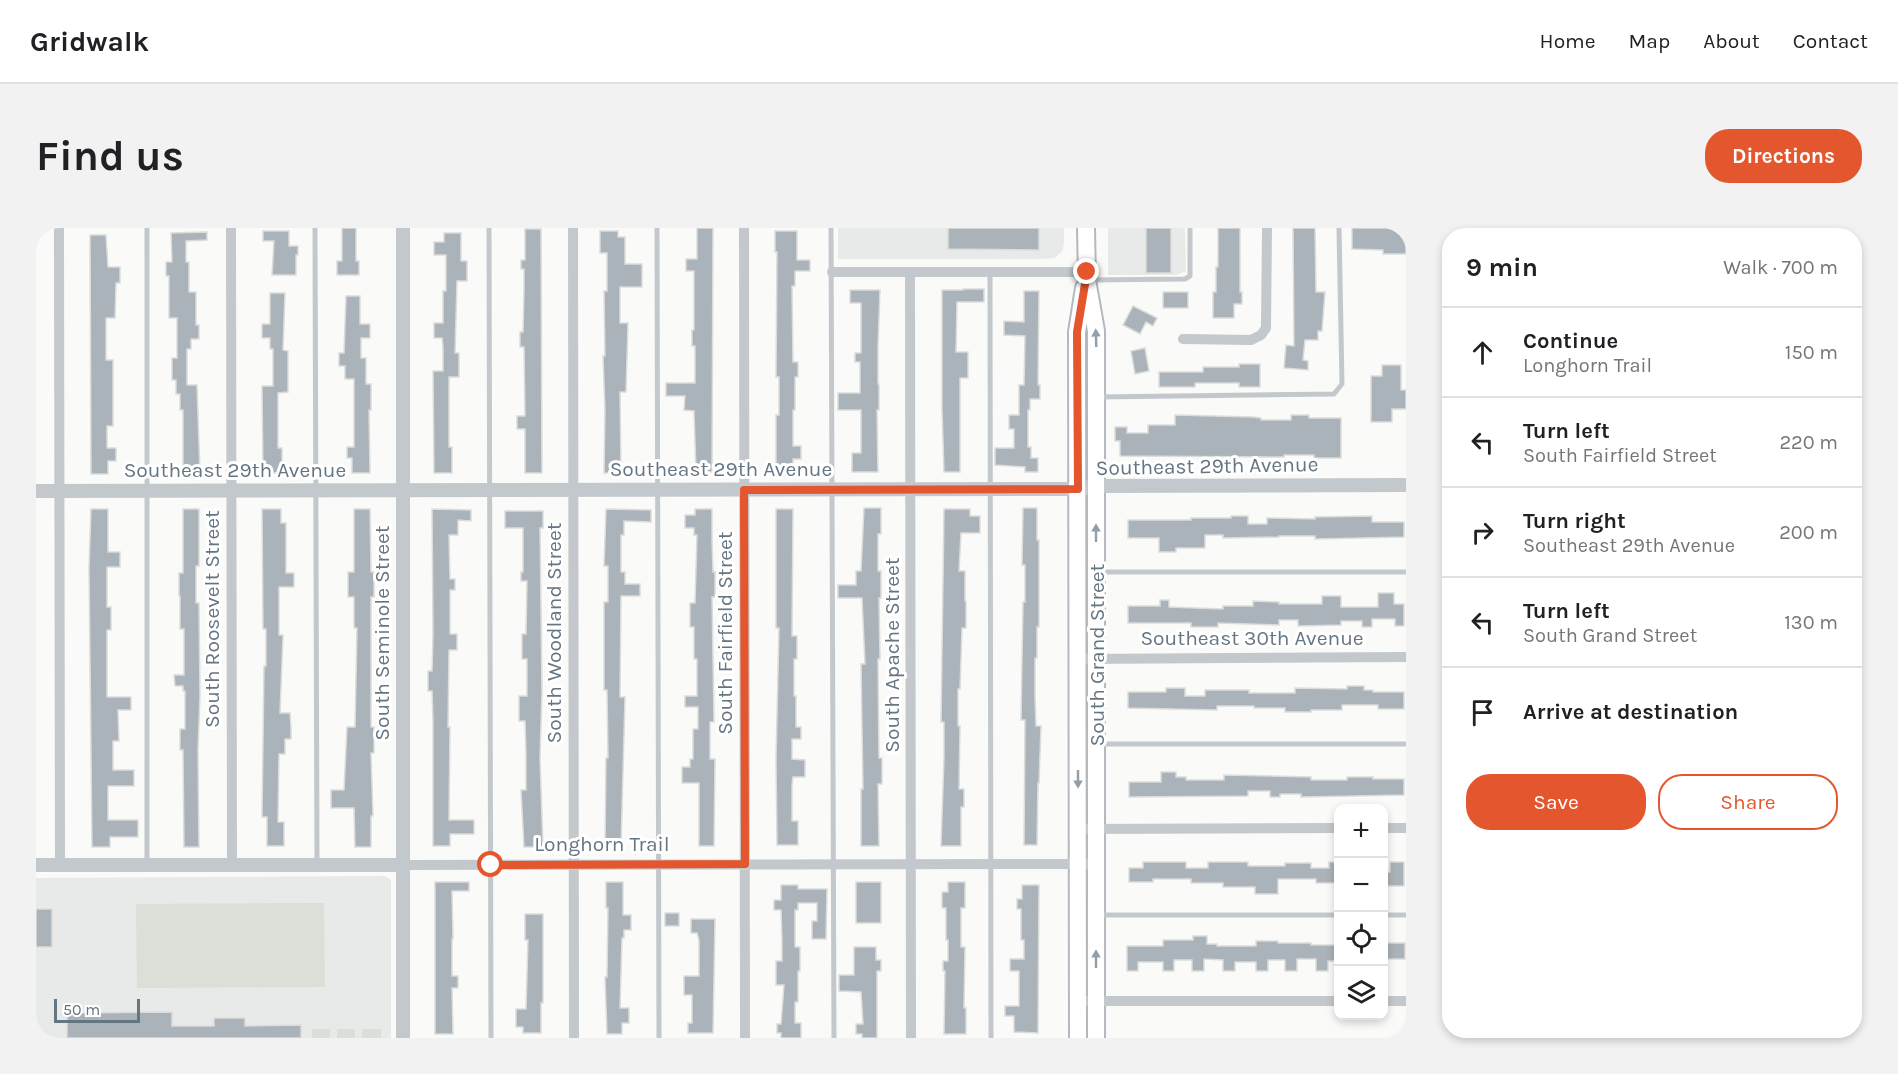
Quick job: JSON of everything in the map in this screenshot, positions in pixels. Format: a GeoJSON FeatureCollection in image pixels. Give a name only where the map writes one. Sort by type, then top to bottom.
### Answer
{"type":"FeatureCollection","features":[{"type":"Feature","properties":{"kind":"main road","name":"South Grand Street"},"geometry":{"type":"LineString","coordinates":[[1086,228],[1087,276],[1096,332],[1096,1038]]}},
{"type":"Feature","properties":{"kind":"main road","name":"South Grand Street"},"geometry":{"type":"LineString","coordinates":[[1078,1038],[1077,332],[1087,276]]}},
{"type":"Feature","properties":{"kind":"street"},"geometry":{"type":"LineString","coordinates":[[59,228],[60,866]]}},
{"type":"Feature","properties":{"kind":"street","name":"South Roosevelt Street"},"geometry":{"type":"LineString","coordinates":[[231,228],[232,865]]}},
{"type":"Feature","properties":{"kind":"street","name":"South Seminole Street"},"geometry":{"type":"LineString","coordinates":[[403,228],[403,1038]]}},
{"type":"Feature","properties":{"kind":"street","name":"South Woodland Street"},"geometry":{"type":"LineString","coordinates":[[573,228],[574,1038]]}},
{"type":"Feature","properties":{"kind":"street","name":"South Fairfield Street"},"geometry":{"type":"LineString","coordinates":[[744,228],[745,1038]]}},
{"type":"Feature","properties":{"kind":"street"},"geometry":{"type":"LineString","coordinates":[[1183,339],[1251,340],[1261,335],[1266,328],[1267,228]]}},
{"type":"Feature","properties":{"kind":"street","name":"South Apache Street"},"geometry":{"type":"LineString","coordinates":[[910,272],[911,1038]]}},
{"type":"Feature","properties":{"kind":"street"},"geometry":{"type":"LineString","coordinates":[[831,273],[990,272],[1087,276]]}},
{"type":"Feature","properties":{"kind":"street","name":"Southeast 29th Avenue"},"geometry":{"type":"LineString","coordinates":[[36,491],[1078,489],[1096,486],[1406,485]]}},
{"type":"Feature","properties":{"kind":"street","name":"Southeast 30th Avenue"},"geometry":{"type":"LineString","coordinates":[[1078,659],[1406,657]]}},
{"type":"Feature","properties":{"kind":"street"},"geometry":{"type":"LineString","coordinates":[[1078,829],[1334,828]]}},
{"type":"Feature","properties":{"kind":"street"},"geometry":{"type":"LineString","coordinates":[[1388,828],[1406,828]]}},
{"type":"Feature","properties":{"kind":"street","name":"Longhorn Trail"},"geometry":{"type":"LineString","coordinates":[[36,866],[1097,864]]}},
{"type":"Feature","properties":{"kind":"street"},"geometry":{"type":"LineString","coordinates":[[1388,1000],[1406,1000]]}},
{"type":"Feature","properties":{"kind":"street"},"geometry":{"type":"LineString","coordinates":[[1078,1001],[1334,1001]]}},
{"type":"Feature","properties":{"kind":"lane"},"geometry":{"type":"LineString","coordinates":[[147,228],[147,865]]}},
{"type":"Feature","properties":{"kind":"lane"},"geometry":{"type":"LineString","coordinates":[[315,228],[317,865]]}},
{"type":"Feature","properties":{"kind":"lane"},"geometry":{"type":"LineString","coordinates":[[489,228],[491,1038]]}},
{"type":"Feature","properties":{"kind":"lane"},"geometry":{"type":"LineString","coordinates":[[657,228],[659,1038]]}},
{"type":"Feature","properties":{"kind":"lane"},"geometry":{"type":"LineString","coordinates":[[831,228],[834,1038]]}},
{"type":"Feature","properties":{"kind":"lane"},"geometry":{"type":"LineString","coordinates":[[1087,276],[1185,279],[1190,276],[1190,228]]}},
{"type":"Feature","properties":{"kind":"lane"},"geometry":{"type":"LineString","coordinates":[[1096,397],[1334,394],[1342,384],[1339,228]]}},
{"type":"Feature","properties":{"kind":"lane"},"geometry":{"type":"LineString","coordinates":[[990,272],[991,1038]]}},
{"type":"Feature","properties":{"kind":"lane"},"geometry":{"type":"LineString","coordinates":[[1096,572],[1406,572]]}},
{"type":"Feature","properties":{"kind":"lane"},"geometry":{"type":"LineString","coordinates":[[1097,744],[1406,744]]}},
{"type":"Feature","properties":{"kind":"lane"},"geometry":{"type":"LineString","coordinates":[[1096,915],[1334,915]]}},
{"type":"Feature","properties":{"kind":"lane"},"geometry":{"type":"LineString","coordinates":[[1388,915],[1406,915]]}},
{"type":"Feature","properties":{"kind":"shaded area"},"geometry":{"type":"Polygon","coordinates":[[[838,228],[1064,228],[1064,242],[1063,250],[1055,258],[838,259],[838,228]]]}},
{"type":"Feature","properties":{"kind":"shaded area"},"geometry":{"type":"Polygon","coordinates":[[[1108,228],[1185,228],[1186,271],[1177,275],[1108,275],[1108,228]]]}},
{"type":"Feature","properties":{"kind":"shaded area"},"geometry":{"type":"Polygon","coordinates":[[[385,876],[391,880],[391,1038],[36,1038],[36,878],[385,876]]]}},
{"type":"Feature","properties":{"kind":"shaded area"},"geometry":{"type":"Polygon","coordinates":[[[324,903],[325,987],[137,988],[136,904],[324,903]]]}},
{"type":"Feature","properties":{"kind":"shaded area"},"geometry":{"type":"Polygon","coordinates":[[[312,1029],[330,1029],[330,1038],[312,1038],[312,1029]]]}},
{"type":"Feature","properties":{"kind":"shaded area"},"geometry":{"type":"Polygon","coordinates":[[[337,1029],[355,1029],[355,1038],[337,1038],[337,1029]]]}},
{"type":"Feature","properties":{"kind":"shaded area"},"geometry":{"type":"Polygon","coordinates":[[[362,1029],[381,1029],[381,1038],[362,1038],[362,1029]]]}},
{"type":"Feature","properties":{"kind":"building"},"geometry":{"type":"Polygon","coordinates":[[[342,228],[356,228],[356,261],[359,261],[359,275],[337,275],[337,261],[342,261],[342,228]]]}},
{"type":"Feature","properties":{"kind":"building"},"geometry":{"type":"Polygon","coordinates":[[[697,228],[713,228],[712,472],[696,472],[694,411],[684,410],[685,396],[666,396],[666,383],[695,383],[695,346],[692,346],[694,271],[686,271],[686,259],[697,259],[697,228]]]}},
{"type":"Feature","properties":{"kind":"building"},"geometry":{"type":"Polygon","coordinates":[[[948,228],[1039,228],[1039,250],[948,249],[948,228]]]}},
{"type":"Feature","properties":{"kind":"building"},"geometry":{"type":"Polygon","coordinates":[[[1146,228],[1171,228],[1171,273],[1146,273],[1146,228]]]}},
{"type":"Feature","properties":{"kind":"building"},"geometry":{"type":"Polygon","coordinates":[[[1218,228],[1240,228],[1242,304],[1234,304],[1234,318],[1213,318],[1213,292],[1216,292],[1216,267],[1218,267],[1218,228]]]}},
{"type":"Feature","properties":{"kind":"building"},"geometry":{"type":"Polygon","coordinates":[[[1293,228],[1315,228],[1316,292],[1325,292],[1322,331],[1318,331],[1318,340],[1305,340],[1303,360],[1308,361],[1308,370],[1284,368],[1286,345],[1294,346],[1293,228]]]}},
{"type":"Feature","properties":{"kind":"building"},"geometry":{"type":"Polygon","coordinates":[[[1352,228],[1406,228],[1406,254],[1383,254],[1383,250],[1352,249],[1352,228]]]}},
{"type":"Feature","properties":{"kind":"building"},"geometry":{"type":"Polygon","coordinates":[[[525,229],[541,229],[542,473],[525,473],[525,429],[517,429],[517,416],[525,416],[524,347],[520,347],[520,332],[523,332],[524,269],[521,269],[521,260],[525,260],[525,229]]]}},
{"type":"Feature","properties":{"kind":"building"},"geometry":{"type":"Polygon","coordinates":[[[263,231],[289,231],[289,246],[298,246],[296,275],[272,275],[274,241],[263,241],[263,231]]]}},
{"type":"Feature","properties":{"kind":"building"},"geometry":{"type":"Polygon","coordinates":[[[600,231],[618,231],[618,237],[625,237],[625,264],[642,264],[642,287],[620,287],[620,323],[628,323],[626,392],[620,392],[621,473],[604,473],[603,356],[605,356],[604,291],[607,291],[607,253],[600,253],[600,231]]]}},
{"type":"Feature","properties":{"kind":"building"},"geometry":{"type":"Polygon","coordinates":[[[775,231],[797,231],[797,260],[810,260],[810,271],[795,271],[795,286],[792,286],[793,362],[798,362],[798,377],[795,377],[795,410],[793,410],[793,446],[801,446],[801,459],[793,459],[793,472],[776,472],[779,377],[776,377],[777,252],[775,252],[775,231]]]}},
{"type":"Feature","properties":{"kind":"building"},"geometry":{"type":"Polygon","coordinates":[[[207,232],[207,240],[186,241],[189,292],[196,292],[196,325],[199,325],[199,339],[191,339],[191,349],[187,349],[187,385],[197,385],[200,473],[183,473],[183,410],[180,410],[180,394],[176,394],[176,380],[172,380],[172,358],[177,358],[177,318],[169,318],[169,276],[166,276],[166,262],[172,262],[171,233],[207,232]]]}},
{"type":"Feature","properties":{"kind":"building"},"geometry":{"type":"Polygon","coordinates":[[[444,233],[461,233],[461,261],[467,261],[467,281],[457,281],[455,353],[459,353],[459,377],[449,377],[449,447],[452,447],[452,473],[434,473],[433,371],[443,371],[443,347],[442,338],[434,338],[434,323],[443,323],[446,255],[434,255],[434,242],[444,242],[444,233]]]}},
{"type":"Feature","properties":{"kind":"building"},"geometry":{"type":"Polygon","coordinates":[[[90,235],[106,235],[108,267],[120,267],[120,283],[116,283],[115,318],[106,318],[106,360],[113,360],[113,426],[107,426],[107,448],[116,448],[116,461],[108,461],[108,474],[91,474],[90,235]]]}},
{"type":"Feature","properties":{"kind":"building"},"geometry":{"type":"Polygon","coordinates":[[[984,289],[984,302],[957,302],[956,352],[968,352],[968,378],[960,378],[960,472],[944,472],[942,290],[984,289]]]}},
{"type":"Feature","properties":{"kind":"building"},"geometry":{"type":"Polygon","coordinates":[[[850,290],[880,290],[878,472],[852,472],[852,453],[861,453],[861,410],[838,410],[838,393],[860,393],[860,362],[855,362],[855,353],[861,353],[861,303],[850,303],[850,290]]]}},
{"type":"Feature","properties":{"kind":"building"},"geometry":{"type":"Polygon","coordinates":[[[1024,291],[1039,291],[1038,385],[1040,385],[1040,399],[1030,399],[1030,410],[1028,410],[1028,447],[1031,447],[1031,458],[1038,458],[1038,472],[1025,472],[1025,467],[995,465],[995,448],[1014,448],[1014,429],[1009,429],[1009,415],[1019,415],[1019,385],[1024,385],[1025,336],[1004,335],[1004,321],[1024,322],[1024,291]]]}},
{"type":"Feature","properties":{"kind":"building"},"geometry":{"type":"Polygon","coordinates":[[[1163,292],[1188,292],[1188,308],[1163,308],[1163,292]]]}},
{"type":"Feature","properties":{"kind":"building"},"geometry":{"type":"Polygon","coordinates":[[[270,293],[285,293],[283,350],[288,351],[288,392],[278,393],[278,448],[282,448],[282,473],[263,473],[262,386],[273,386],[273,349],[270,349],[270,338],[262,338],[262,324],[270,324],[270,293]]]}},
{"type":"Feature","properties":{"kind":"building"},"geometry":{"type":"Polygon","coordinates":[[[346,296],[360,296],[360,324],[370,324],[370,338],[361,338],[361,358],[366,358],[366,384],[371,384],[370,473],[352,473],[352,458],[347,458],[347,447],[354,447],[354,379],[345,379],[345,366],[339,366],[339,353],[344,353],[346,296]]]}},
{"type":"Feature","properties":{"kind":"building"},"geometry":{"type":"Polygon","coordinates":[[[1133,306],[1157,318],[1153,326],[1146,322],[1140,334],[1123,325],[1133,306]]]}},
{"type":"Feature","properties":{"kind":"building"},"geometry":{"type":"Polygon","coordinates":[[[1145,348],[1149,371],[1135,374],[1131,351],[1145,348]]]}},
{"type":"Feature","properties":{"kind":"building"},"geometry":{"type":"Polygon","coordinates":[[[1239,364],[1260,364],[1260,387],[1239,387],[1239,383],[1195,383],[1195,387],[1159,387],[1159,372],[1203,372],[1203,367],[1239,367],[1239,364]]]}},
{"type":"Feature","properties":{"kind":"building"},"geometry":{"type":"Polygon","coordinates":[[[1382,365],[1401,365],[1401,390],[1406,390],[1406,409],[1392,409],[1392,422],[1371,422],[1371,376],[1382,376],[1382,365]]]}},
{"type":"Feature","properties":{"kind":"building"},"geometry":{"type":"Polygon","coordinates":[[[1175,415],[1253,417],[1261,418],[1261,420],[1291,420],[1291,415],[1309,415],[1309,418],[1341,418],[1341,458],[1314,458],[1314,455],[1284,455],[1284,457],[1120,456],[1120,441],[1115,441],[1115,427],[1127,427],[1127,433],[1148,433],[1148,425],[1175,425],[1175,415]]]}},
{"type":"Feature","properties":{"kind":"building"},"geometry":{"type":"Polygon","coordinates":[[[864,508],[881,508],[881,534],[878,534],[878,571],[881,571],[880,659],[878,659],[879,758],[882,758],[882,784],[878,784],[879,846],[861,846],[861,789],[863,789],[861,664],[865,664],[862,598],[838,598],[838,585],[856,585],[856,571],[861,571],[864,508]]]}},
{"type":"Feature","properties":{"kind":"building"},"geometry":{"type":"Polygon","coordinates":[[[1023,508],[1037,508],[1037,540],[1039,540],[1039,627],[1037,627],[1037,658],[1035,658],[1036,726],[1041,726],[1037,845],[1024,845],[1025,720],[1021,720],[1023,602],[1025,602],[1025,565],[1022,565],[1023,508]]]}},
{"type":"Feature","properties":{"kind":"building"},"geometry":{"type":"Polygon","coordinates":[[[91,509],[108,509],[108,552],[120,552],[120,567],[107,567],[107,607],[111,607],[111,630],[107,630],[107,697],[131,697],[131,710],[118,710],[119,741],[113,741],[113,770],[134,770],[134,786],[108,786],[108,820],[138,820],[138,837],[110,837],[110,847],[92,847],[89,567],[91,509]]]}},
{"type":"Feature","properties":{"kind":"building"},"geometry":{"type":"Polygon","coordinates":[[[183,509],[199,509],[199,566],[196,566],[196,603],[199,603],[199,847],[184,847],[183,750],[180,750],[180,729],[185,729],[185,691],[183,691],[183,686],[175,686],[174,675],[184,675],[184,629],[180,629],[179,596],[179,573],[183,573],[183,509]]]}},
{"type":"Feature","properties":{"kind":"building"},"geometry":{"type":"Polygon","coordinates":[[[262,509],[281,509],[281,523],[286,523],[286,573],[294,573],[294,587],[279,587],[279,635],[283,635],[280,713],[290,713],[291,728],[291,739],[285,739],[285,754],[279,754],[278,822],[284,822],[284,846],[267,846],[267,817],[262,817],[266,629],[263,629],[262,509]]]}},
{"type":"Feature","properties":{"kind":"building"},"geometry":{"type":"Polygon","coordinates":[[[354,509],[370,509],[371,572],[374,572],[374,597],[371,597],[371,727],[374,727],[374,753],[371,753],[373,816],[371,816],[371,847],[355,847],[354,808],[331,808],[331,790],[344,790],[347,727],[355,727],[357,628],[354,628],[354,597],[348,597],[348,572],[354,572],[354,509]]]}},
{"type":"Feature","properties":{"kind":"building"},"geometry":{"type":"Polygon","coordinates":[[[432,509],[471,510],[471,521],[458,520],[458,535],[449,535],[450,579],[455,579],[455,590],[450,590],[450,634],[457,634],[457,650],[449,650],[448,727],[450,727],[449,820],[474,820],[474,834],[450,834],[450,846],[433,846],[432,691],[428,691],[428,671],[432,671],[433,634],[432,509]]]}},
{"type":"Feature","properties":{"kind":"building"},"geometry":{"type":"Polygon","coordinates":[[[606,509],[651,510],[651,522],[624,521],[624,535],[621,535],[621,572],[625,572],[625,584],[640,584],[640,596],[621,596],[620,697],[625,697],[621,847],[605,847],[606,758],[608,758],[607,690],[604,690],[604,602],[608,602],[608,566],[604,566],[606,509]]]}},
{"type":"Feature","properties":{"kind":"building"},"geometry":{"type":"Polygon","coordinates":[[[695,509],[712,509],[713,572],[715,572],[715,597],[712,597],[714,722],[710,722],[710,759],[715,759],[714,846],[699,846],[699,783],[682,783],[682,767],[690,767],[690,759],[693,759],[693,729],[698,729],[698,707],[685,707],[685,696],[697,696],[697,659],[694,659],[694,627],[690,627],[690,603],[695,603],[697,535],[694,535],[694,528],[685,528],[685,515],[695,515],[695,509]]]}},
{"type":"Feature","properties":{"kind":"building"},"geometry":{"type":"Polygon","coordinates":[[[776,509],[793,509],[792,636],[797,636],[797,659],[794,659],[794,696],[796,696],[796,727],[801,727],[801,739],[792,739],[792,759],[805,760],[805,777],[793,777],[792,785],[792,821],[798,821],[798,845],[777,845],[779,628],[776,628],[776,509]]]}},
{"type":"Feature","properties":{"kind":"building"},"geometry":{"type":"Polygon","coordinates":[[[944,509],[970,509],[970,516],[980,516],[980,533],[961,533],[959,571],[965,571],[966,628],[962,628],[960,689],[958,689],[959,789],[964,789],[964,807],[961,807],[961,846],[941,846],[944,758],[944,722],[941,722],[944,509]]]}},
{"type":"Feature","properties":{"kind":"building"},"geometry":{"type":"Polygon","coordinates":[[[505,511],[543,511],[543,528],[540,528],[542,691],[540,758],[543,847],[524,847],[521,790],[526,790],[525,721],[519,721],[519,696],[527,696],[527,659],[522,659],[522,634],[526,634],[527,581],[521,581],[523,528],[505,528],[505,511]]]}},
{"type":"Feature","properties":{"kind":"building"},"geometry":{"type":"Polygon","coordinates":[[[1231,516],[1248,516],[1248,524],[1267,524],[1267,518],[1315,519],[1315,517],[1372,516],[1372,522],[1404,522],[1404,537],[1315,539],[1315,536],[1223,538],[1223,535],[1205,535],[1205,548],[1176,548],[1176,552],[1159,552],[1159,538],[1128,538],[1128,520],[1191,520],[1191,518],[1231,518],[1231,516]]]}},
{"type":"Feature","properties":{"kind":"building"},"geometry":{"type":"Polygon","coordinates":[[[1378,593],[1394,593],[1394,604],[1404,604],[1404,626],[1395,626],[1395,619],[1372,619],[1372,627],[1362,627],[1362,621],[1341,621],[1341,625],[1298,626],[1298,620],[1279,620],[1279,625],[1218,623],[1218,627],[1191,627],[1191,623],[1128,623],[1128,606],[1160,606],[1160,600],[1169,600],[1169,607],[1223,609],[1223,606],[1253,606],[1253,601],[1279,602],[1279,604],[1322,604],[1322,596],[1341,596],[1341,607],[1378,607],[1378,593]]]}},
{"type":"Feature","properties":{"kind":"building"},"geometry":{"type":"Polygon","coordinates":[[[1347,686],[1364,686],[1364,690],[1373,690],[1373,692],[1404,692],[1404,709],[1378,709],[1378,705],[1342,705],[1342,710],[1311,710],[1311,712],[1285,712],[1285,708],[1254,708],[1254,706],[1217,706],[1217,710],[1128,708],[1128,692],[1166,692],[1166,688],[1185,688],[1185,696],[1205,696],[1205,690],[1295,693],[1295,688],[1347,689],[1347,686]]]}},
{"type":"Feature","properties":{"kind":"building"},"geometry":{"type":"Polygon","coordinates":[[[1161,772],[1176,772],[1176,777],[1186,777],[1186,780],[1224,780],[1224,775],[1311,777],[1311,780],[1347,780],[1347,777],[1404,779],[1404,795],[1301,797],[1301,794],[1280,794],[1280,797],[1270,797],[1270,791],[1248,791],[1248,796],[1129,797],[1129,782],[1161,782],[1161,772]]]}},
{"type":"Feature","properties":{"kind":"building"},"geometry":{"type":"Polygon","coordinates":[[[1143,862],[1186,862],[1186,868],[1208,868],[1208,862],[1248,862],[1248,866],[1311,863],[1311,868],[1329,868],[1329,862],[1334,862],[1334,883],[1316,883],[1316,879],[1278,879],[1278,894],[1255,894],[1255,887],[1223,887],[1223,883],[1191,883],[1191,879],[1153,879],[1153,882],[1129,882],[1129,868],[1143,868],[1143,862]]]}},
{"type":"Feature","properties":{"kind":"building"},"geometry":{"type":"Polygon","coordinates":[[[1390,862],[1404,862],[1404,886],[1388,886],[1388,872],[1390,872],[1390,862]]]}},
{"type":"Feature","properties":{"kind":"building"},"geometry":{"type":"Polygon","coordinates":[[[435,882],[469,882],[469,891],[452,891],[452,976],[458,976],[458,988],[452,988],[453,1034],[435,1034],[435,882]]]}},
{"type":"Feature","properties":{"kind":"building"},"geometry":{"type":"Polygon","coordinates":[[[606,882],[623,882],[623,915],[631,915],[631,930],[624,930],[624,938],[622,938],[620,1008],[629,1008],[629,1023],[622,1023],[622,1034],[607,1034],[605,977],[607,977],[608,908],[606,908],[606,882]]]}},
{"type":"Feature","properties":{"kind":"building"},"geometry":{"type":"Polygon","coordinates":[[[856,882],[881,882],[881,923],[856,923],[856,882]]]}},
{"type":"Feature","properties":{"kind":"building"},"geometry":{"type":"Polygon","coordinates":[[[948,882],[965,882],[965,908],[961,908],[961,947],[965,947],[966,1034],[944,1034],[945,971],[943,971],[943,961],[948,961],[948,940],[946,940],[946,908],[942,908],[942,892],[948,892],[948,882]]]}},
{"type":"Feature","properties":{"kind":"building"},"geometry":{"type":"Polygon","coordinates":[[[781,885],[798,885],[798,889],[827,889],[826,939],[812,939],[812,921],[817,921],[817,903],[798,903],[798,910],[795,910],[795,947],[800,947],[800,971],[798,971],[798,1002],[795,1002],[795,1023],[801,1023],[801,1038],[781,1038],[781,1033],[777,1033],[777,1024],[781,1024],[784,985],[776,985],[776,961],[782,961],[782,940],[781,910],[774,910],[774,900],[781,900],[781,885]]]}},
{"type":"Feature","properties":{"kind":"building"},"geometry":{"type":"Polygon","coordinates":[[[1022,885],[1039,885],[1038,1033],[1014,1032],[1014,1016],[1005,1016],[1005,1006],[1019,1006],[1019,971],[1010,971],[1010,959],[1024,959],[1024,940],[1021,940],[1021,909],[1017,909],[1017,899],[1022,899],[1022,885]]]}},
{"type":"Feature","properties":{"kind":"building"},"geometry":{"type":"Polygon","coordinates":[[[36,909],[52,909],[52,947],[36,947],[36,909]]]}},
{"type":"Feature","properties":{"kind":"building"},"geometry":{"type":"Polygon","coordinates":[[[665,913],[679,913],[679,926],[665,926],[665,913]]]}},
{"type":"Feature","properties":{"kind":"building"},"geometry":{"type":"Polygon","coordinates":[[[525,914],[543,914],[541,1033],[523,1033],[523,1027],[516,1027],[516,1009],[526,1009],[528,940],[525,940],[525,914]]]}},
{"type":"Feature","properties":{"kind":"building"},"geometry":{"type":"Polygon","coordinates":[[[691,919],[715,919],[713,1033],[688,1033],[688,1023],[692,1023],[692,995],[684,995],[684,976],[699,976],[699,940],[697,933],[691,933],[691,919]]]}},
{"type":"Feature","properties":{"kind":"building"},"geometry":{"type":"Polygon","coordinates":[[[1193,936],[1207,936],[1207,944],[1217,944],[1217,946],[1256,946],[1256,941],[1334,945],[1334,961],[1328,961],[1328,971],[1316,971],[1316,959],[1297,959],[1297,971],[1285,971],[1285,960],[1268,960],[1268,971],[1256,971],[1256,962],[1235,962],[1235,971],[1223,971],[1223,960],[1204,959],[1204,971],[1192,971],[1192,960],[1174,960],[1174,971],[1163,971],[1163,962],[1138,962],[1138,971],[1127,971],[1127,946],[1163,946],[1163,940],[1193,940],[1193,936]]]}},
{"type":"Feature","properties":{"kind":"building"},"geometry":{"type":"Polygon","coordinates":[[[1388,943],[1405,943],[1405,959],[1388,959],[1388,943]]]}},
{"type":"Feature","properties":{"kind":"building"},"geometry":{"type":"Polygon","coordinates":[[[854,947],[876,947],[876,960],[881,960],[881,971],[877,971],[877,1038],[862,1038],[862,1034],[856,1034],[856,1024],[863,1024],[861,992],[839,991],[839,975],[854,975],[854,947]]]}},
{"type":"Feature","properties":{"kind":"building"},"geometry":{"type":"Polygon","coordinates":[[[172,1012],[172,1026],[214,1026],[214,1018],[245,1018],[245,1026],[301,1025],[301,1038],[67,1038],[67,1013],[172,1012]]]}},
{"type":"Feature","properties":{"kind":"route"},"geometry":{"type":"LineString","coordinates":[[491,865],[745,864],[744,490],[1078,489],[1077,332],[1087,272]]}}]}
